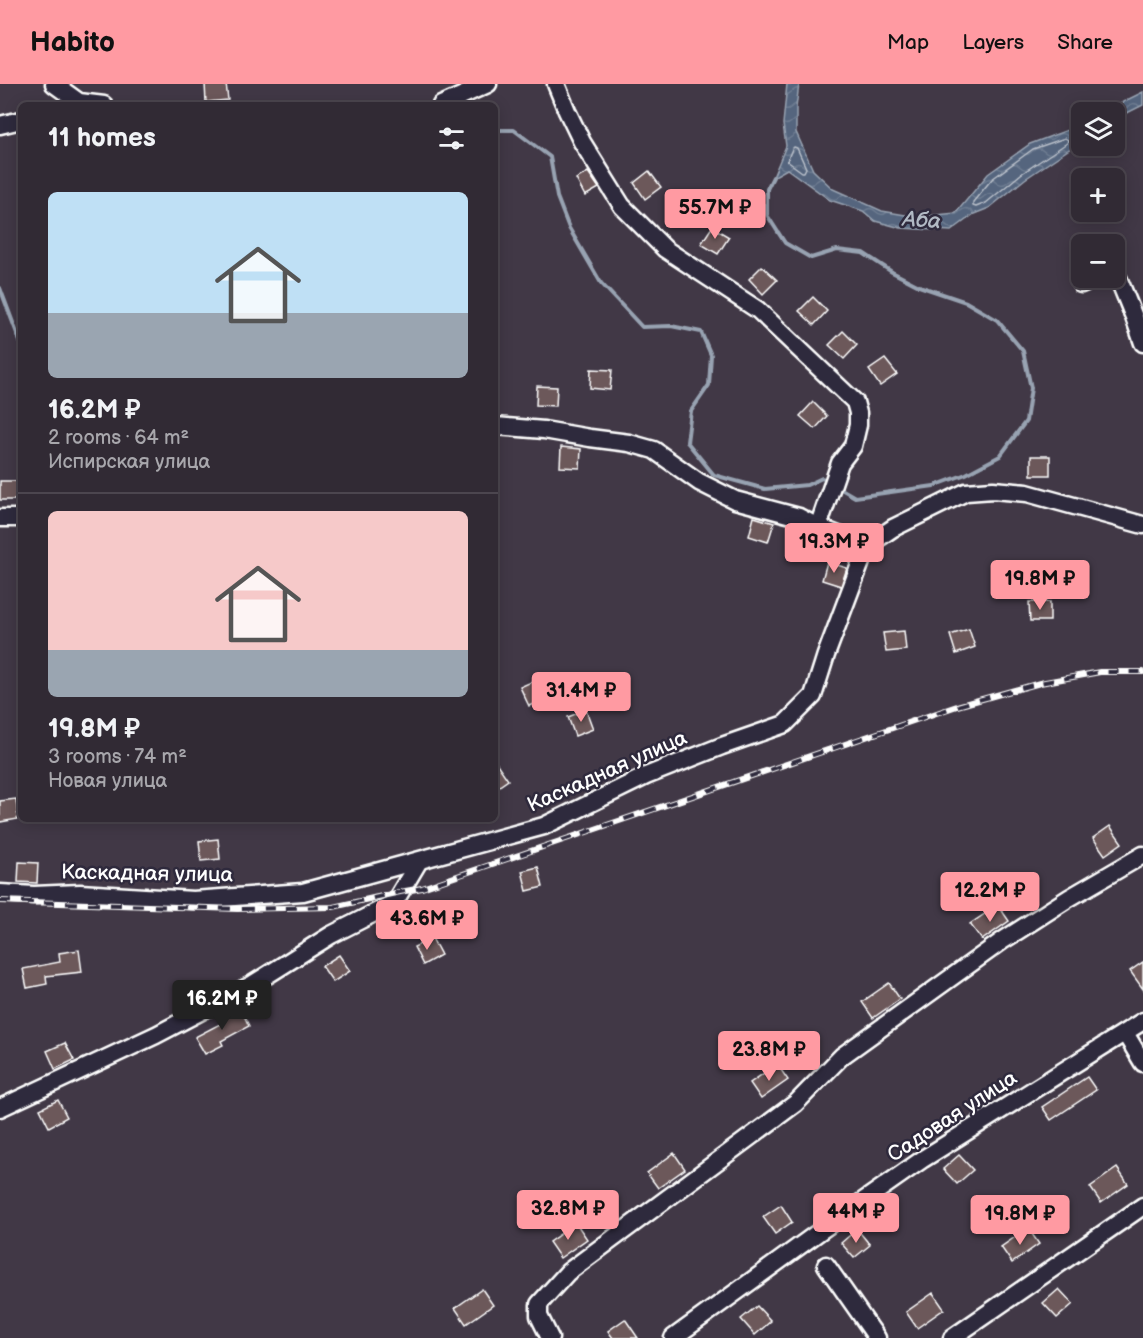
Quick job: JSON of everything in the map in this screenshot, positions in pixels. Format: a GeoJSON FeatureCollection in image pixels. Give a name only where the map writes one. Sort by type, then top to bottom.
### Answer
{"type":"FeatureCollection","features":[{"type":"Feature","properties":{"kind":"street"},"geometry":{"type":"LineString","coordinates":[[54,84],[74,102]]}},
{"type":"Feature","properties":{"kind":"street"},"geometry":{"type":"LineString","coordinates":[[448,102],[488,84]]}},
{"type":"Feature","properties":{"kind":"street"},"geometry":{"type":"LineString","coordinates":[[556,84],[582,142],[622,206],[665,249],[758,310],[855,402],[858,425],[853,446],[840,463],[818,527]]}},
{"type":"Feature","properties":{"kind":"street"},"geometry":{"type":"LineString","coordinates":[[0,125],[18,121]]}},
{"type":"Feature","properties":{"kind":"street"},"geometry":{"type":"LineString","coordinates":[[1123,288],[1143,343]]}},
{"type":"Feature","properties":{"kind":"street"},"geometry":{"type":"LineString","coordinates":[[498,426],[629,442],[654,450],[699,482],[735,500],[799,517],[867,546],[893,528],[966,492],[993,490],[1027,493],[1143,525]]}},
{"type":"Feature","properties":{"kind":"street"},"geometry":{"type":"LineString","coordinates":[[0,518],[18,518]]}},
{"type":"Feature","properties":{"kind":"street","name":"Каскадная улица"},"geometry":{"type":"LineString","coordinates":[[0,893],[80,894],[194,900],[303,892],[544,826],[646,776],[785,724],[813,696],[867,546]]}},
{"type":"Feature","properties":{"kind":"street"},"geometry":{"type":"LineString","coordinates":[[550,1338],[539,1316],[539,1304],[568,1272],[796,1102],[842,1056],[1002,941],[1069,898],[1143,855]]}},
{"type":"Feature","properties":{"kind":"street"},"geometry":{"type":"LineString","coordinates":[[0,1108],[156,1035],[253,984],[331,935],[394,903],[419,861]]}},
{"type":"Feature","properties":{"kind":"street","name":"Садовая улица"},"geometry":{"type":"LineString","coordinates":[[673,1338],[923,1159],[1143,1022]]}},
{"type":"Feature","properties":{"kind":"street"},"geometry":{"type":"LineString","coordinates":[[1125,1033],[1143,1063]]}},
{"type":"Feature","properties":{"kind":"street"},"geometry":{"type":"LineString","coordinates":[[952,1338],[1143,1206]]}},
{"type":"Feature","properties":{"kind":"street"},"geometry":{"type":"LineString","coordinates":[[826,1265],[877,1338]]}},
{"type":"Feature","properties":{"kind":"water","name":"Аба"},"geometry":{"type":"Polygon","coordinates":[[[787,84],[799,84],[796,132],[813,170],[833,189],[882,211],[917,217],[956,213],[988,174],[1030,144],[1071,129],[1071,148],[1025,179],[989,208],[974,214],[951,231],[901,228],[875,221],[863,211],[830,200],[787,169],[773,177],[786,146],[783,124],[787,84]]]}},
{"type":"Feature","properties":{"kind":"water"},"geometry":{"type":"Polygon","coordinates":[[[1143,92],[1143,105],[1125,114],[1125,102],[1123,102],[1143,92]]]}},
{"type":"Feature","properties":{"kind":"building"},"geometry":{"type":"Polygon","coordinates":[[[205,84],[226,84],[228,100],[206,102],[205,84]]]}},
{"type":"Feature","properties":{"kind":"building"},"geometry":{"type":"Polygon","coordinates":[[[649,171],[661,187],[645,199],[634,183],[649,171]]]}},
{"type":"Feature","properties":{"kind":"building"},"geometry":{"type":"Polygon","coordinates":[[[588,172],[599,188],[585,196],[576,179],[588,172]]]}},
{"type":"Feature","properties":{"kind":"building"},"geometry":{"type":"Polygon","coordinates":[[[712,227],[729,237],[718,254],[701,244],[712,227]]]}},
{"type":"Feature","properties":{"kind":"building"},"geometry":{"type":"Polygon","coordinates":[[[762,266],[777,280],[763,294],[749,279],[762,266]]]}},
{"type":"Feature","properties":{"kind":"building"},"geometry":{"type":"Polygon","coordinates":[[[813,297],[827,311],[814,325],[799,311],[813,297]]]}},
{"type":"Feature","properties":{"kind":"building"},"geometry":{"type":"Polygon","coordinates":[[[843,331],[857,345],[844,359],[829,345],[843,331]]]}},
{"type":"Feature","properties":{"kind":"building"},"geometry":{"type":"Polygon","coordinates":[[[885,359],[897,374],[880,386],[869,370],[885,359]]]}},
{"type":"Feature","properties":{"kind":"building"},"geometry":{"type":"Polygon","coordinates":[[[591,369],[612,370],[610,390],[590,388],[591,369]]]}},
{"type":"Feature","properties":{"kind":"building"},"geometry":{"type":"Polygon","coordinates":[[[537,386],[557,387],[556,406],[536,405],[537,386]]]}},
{"type":"Feature","properties":{"kind":"building"},"geometry":{"type":"Polygon","coordinates":[[[813,402],[827,416],[815,429],[800,416],[813,402]]]}},
{"type":"Feature","properties":{"kind":"building"},"geometry":{"type":"Polygon","coordinates":[[[561,447],[581,449],[580,468],[560,467],[561,447]]]}},
{"type":"Feature","properties":{"kind":"building"},"geometry":{"type":"Polygon","coordinates":[[[1031,456],[1050,456],[1050,475],[1031,475],[1031,456]]]}},
{"type":"Feature","properties":{"kind":"building"},"geometry":{"type":"Polygon","coordinates":[[[0,481],[18,481],[18,500],[0,500],[0,481]]]}},
{"type":"Feature","properties":{"kind":"building"},"geometry":{"type":"Polygon","coordinates":[[[754,517],[774,523],[768,542],[749,536],[754,517]]]}},
{"type":"Feature","properties":{"kind":"building"},"geometry":{"type":"Polygon","coordinates":[[[827,562],[847,568],[841,586],[822,580],[827,562]]]}},
{"type":"Feature","properties":{"kind":"building"},"geometry":{"type":"Polygon","coordinates":[[[1029,602],[1050,602],[1050,621],[1030,621],[1029,602]]]}},
{"type":"Feature","properties":{"kind":"building"},"geometry":{"type":"Polygon","coordinates":[[[969,629],[975,647],[956,654],[950,635],[969,629]]]}},
{"type":"Feature","properties":{"kind":"building"},"geometry":{"type":"Polygon","coordinates":[[[904,631],[906,650],[886,652],[883,633],[904,631]]]}},
{"type":"Feature","properties":{"kind":"building"},"geometry":{"type":"Polygon","coordinates":[[[538,679],[547,698],[529,706],[520,687],[538,679]]]}},
{"type":"Feature","properties":{"kind":"building"},"geometry":{"type":"Polygon","coordinates":[[[586,710],[593,729],[575,736],[568,717],[586,710]]]}},
{"type":"Feature","properties":{"kind":"building"},"geometry":{"type":"Polygon","coordinates":[[[498,765],[508,780],[498,787],[498,765]]]}},
{"type":"Feature","properties":{"kind":"building"},"geometry":{"type":"Polygon","coordinates":[[[16,799],[18,819],[0,822],[0,801],[16,799]]]}},
{"type":"Feature","properties":{"kind":"building"},"geometry":{"type":"Polygon","coordinates":[[[1110,826],[1122,843],[1105,855],[1093,838],[1110,826]]]}},
{"type":"Feature","properties":{"kind":"building"},"geometry":{"type":"Polygon","coordinates":[[[218,839],[220,859],[201,861],[199,841],[218,839]]]}},
{"type":"Feature","properties":{"kind":"building"},"geometry":{"type":"Polygon","coordinates":[[[19,862],[38,863],[37,883],[18,882],[19,862]]]}},
{"type":"Feature","properties":{"kind":"building"},"geometry":{"type":"Polygon","coordinates":[[[538,867],[543,887],[527,891],[522,871],[538,867]]]}},
{"type":"Feature","properties":{"kind":"building"},"geometry":{"type":"Polygon","coordinates":[[[998,905],[1009,921],[982,940],[970,924],[998,905]]]}},
{"type":"Feature","properties":{"kind":"building"},"geometry":{"type":"Polygon","coordinates":[[[432,938],[441,955],[423,965],[414,947],[432,938]]]}},
{"type":"Feature","properties":{"kind":"building"},"geometry":{"type":"Polygon","coordinates":[[[79,950],[82,972],[46,976],[47,984],[27,988],[23,969],[60,962],[59,953],[79,950]]]}},
{"type":"Feature","properties":{"kind":"building"},"geometry":{"type":"Polygon","coordinates":[[[339,955],[350,971],[333,982],[322,966],[339,955]]]}},
{"type":"Feature","properties":{"kind":"building"},"geometry":{"type":"Polygon","coordinates":[[[1143,962],[1143,989],[1130,971],[1143,962]]]}},
{"type":"Feature","properties":{"kind":"building"},"geometry":{"type":"Polygon","coordinates":[[[889,983],[900,999],[873,1018],[862,1002],[889,983]]]}},
{"type":"Feature","properties":{"kind":"building"},"geometry":{"type":"Polygon","coordinates":[[[240,1008],[249,1026],[221,1041],[223,1045],[205,1054],[195,1037],[224,1022],[222,1018],[240,1008]]]}},
{"type":"Feature","properties":{"kind":"building"},"geometry":{"type":"Polygon","coordinates":[[[65,1043],[74,1060],[55,1069],[47,1051],[65,1043]]]}},
{"type":"Feature","properties":{"kind":"building"},"geometry":{"type":"Polygon","coordinates":[[[777,1064],[788,1080],[761,1099],[750,1083],[777,1064]]]}},
{"type":"Feature","properties":{"kind":"building"},"geometry":{"type":"Polygon","coordinates":[[[1087,1077],[1096,1090],[1051,1120],[1042,1107],[1087,1077]]]}},
{"type":"Feature","properties":{"kind":"building"},"geometry":{"type":"Polygon","coordinates":[[[58,1100],[67,1117],[49,1127],[40,1109],[58,1100]]]}},
{"type":"Feature","properties":{"kind":"building"},"geometry":{"type":"Polygon","coordinates":[[[674,1153],[685,1169],[658,1188],[647,1173],[674,1153]]]}},
{"type":"Feature","properties":{"kind":"building"},"geometry":{"type":"Polygon","coordinates":[[[959,1155],[973,1170],[957,1184],[943,1169],[959,1155]]]}},
{"type":"Feature","properties":{"kind":"building"},"geometry":{"type":"Polygon","coordinates":[[[1117,1168],[1128,1184],[1101,1203],[1090,1187],[1117,1168]]]}},
{"type":"Feature","properties":{"kind":"building"},"geometry":{"type":"Polygon","coordinates":[[[781,1205],[792,1222],[775,1234],[763,1217],[781,1205]]]}},
{"type":"Feature","properties":{"kind":"building"},"geometry":{"type":"Polygon","coordinates":[[[576,1223],[587,1239],[560,1258],[549,1242],[576,1223]]]}},
{"type":"Feature","properties":{"kind":"building"},"geometry":{"type":"Polygon","coordinates":[[[1028,1228],[1039,1244],[1012,1263],[1001,1247],[1028,1228]]]}},
{"type":"Feature","properties":{"kind":"building"},"geometry":{"type":"Polygon","coordinates":[[[857,1229],[870,1245],[854,1258],[841,1243],[857,1229]]]}},
{"type":"Feature","properties":{"kind":"building"},"geometry":{"type":"Polygon","coordinates":[[[482,1289],[493,1305],[466,1324],[455,1308],[482,1289]]]}},
{"type":"Feature","properties":{"kind":"building"},"geometry":{"type":"Polygon","coordinates":[[[1059,1289],[1073,1304],[1057,1318],[1043,1303],[1059,1289]]]}},
{"type":"Feature","properties":{"kind":"building"},"geometry":{"type":"Polygon","coordinates":[[[933,1293],[944,1309],[917,1328],[906,1312],[933,1293]]]}},
{"type":"Feature","properties":{"kind":"building"},"geometry":{"type":"Polygon","coordinates":[[[757,1306],[771,1321],[755,1335],[741,1319],[757,1306]]]}},
{"type":"Feature","properties":{"kind":"building"},"geometry":{"type":"Polygon","coordinates":[[[625,1319],[638,1338],[613,1338],[608,1331],[625,1319]]]}},
{"type":"Feature","properties":{"kind":"waterway"},"geometry":{"type":"LineString","coordinates":[[498,130],[514,130],[550,157],[557,197],[569,228],[601,283],[642,327],[671,326],[701,332],[711,355],[709,385],[691,411],[687,442],[714,475],[765,489],[807,485],[822,478],[830,482]]}},
{"type":"Feature","properties":{"kind":"waterway"},"geometry":{"type":"LineString","coordinates":[[773,177],[767,189],[767,215],[785,243],[811,258],[837,250],[863,253],[919,286],[966,302],[997,320],[1023,351],[1031,388],[1026,421],[1000,456],[966,474],[934,486],[855,497],[836,486]]}},
{"type":"Feature","properties":{"kind":"waterway"},"geometry":{"type":"LineString","coordinates":[[0,288],[18,336]]}},
{"type":"Feature","properties":{"kind":"railway"},"geometry":{"type":"LineString","coordinates":[[0,901],[237,909],[333,907],[422,888],[957,706],[1040,683],[1100,672],[1143,672]]}}]}
